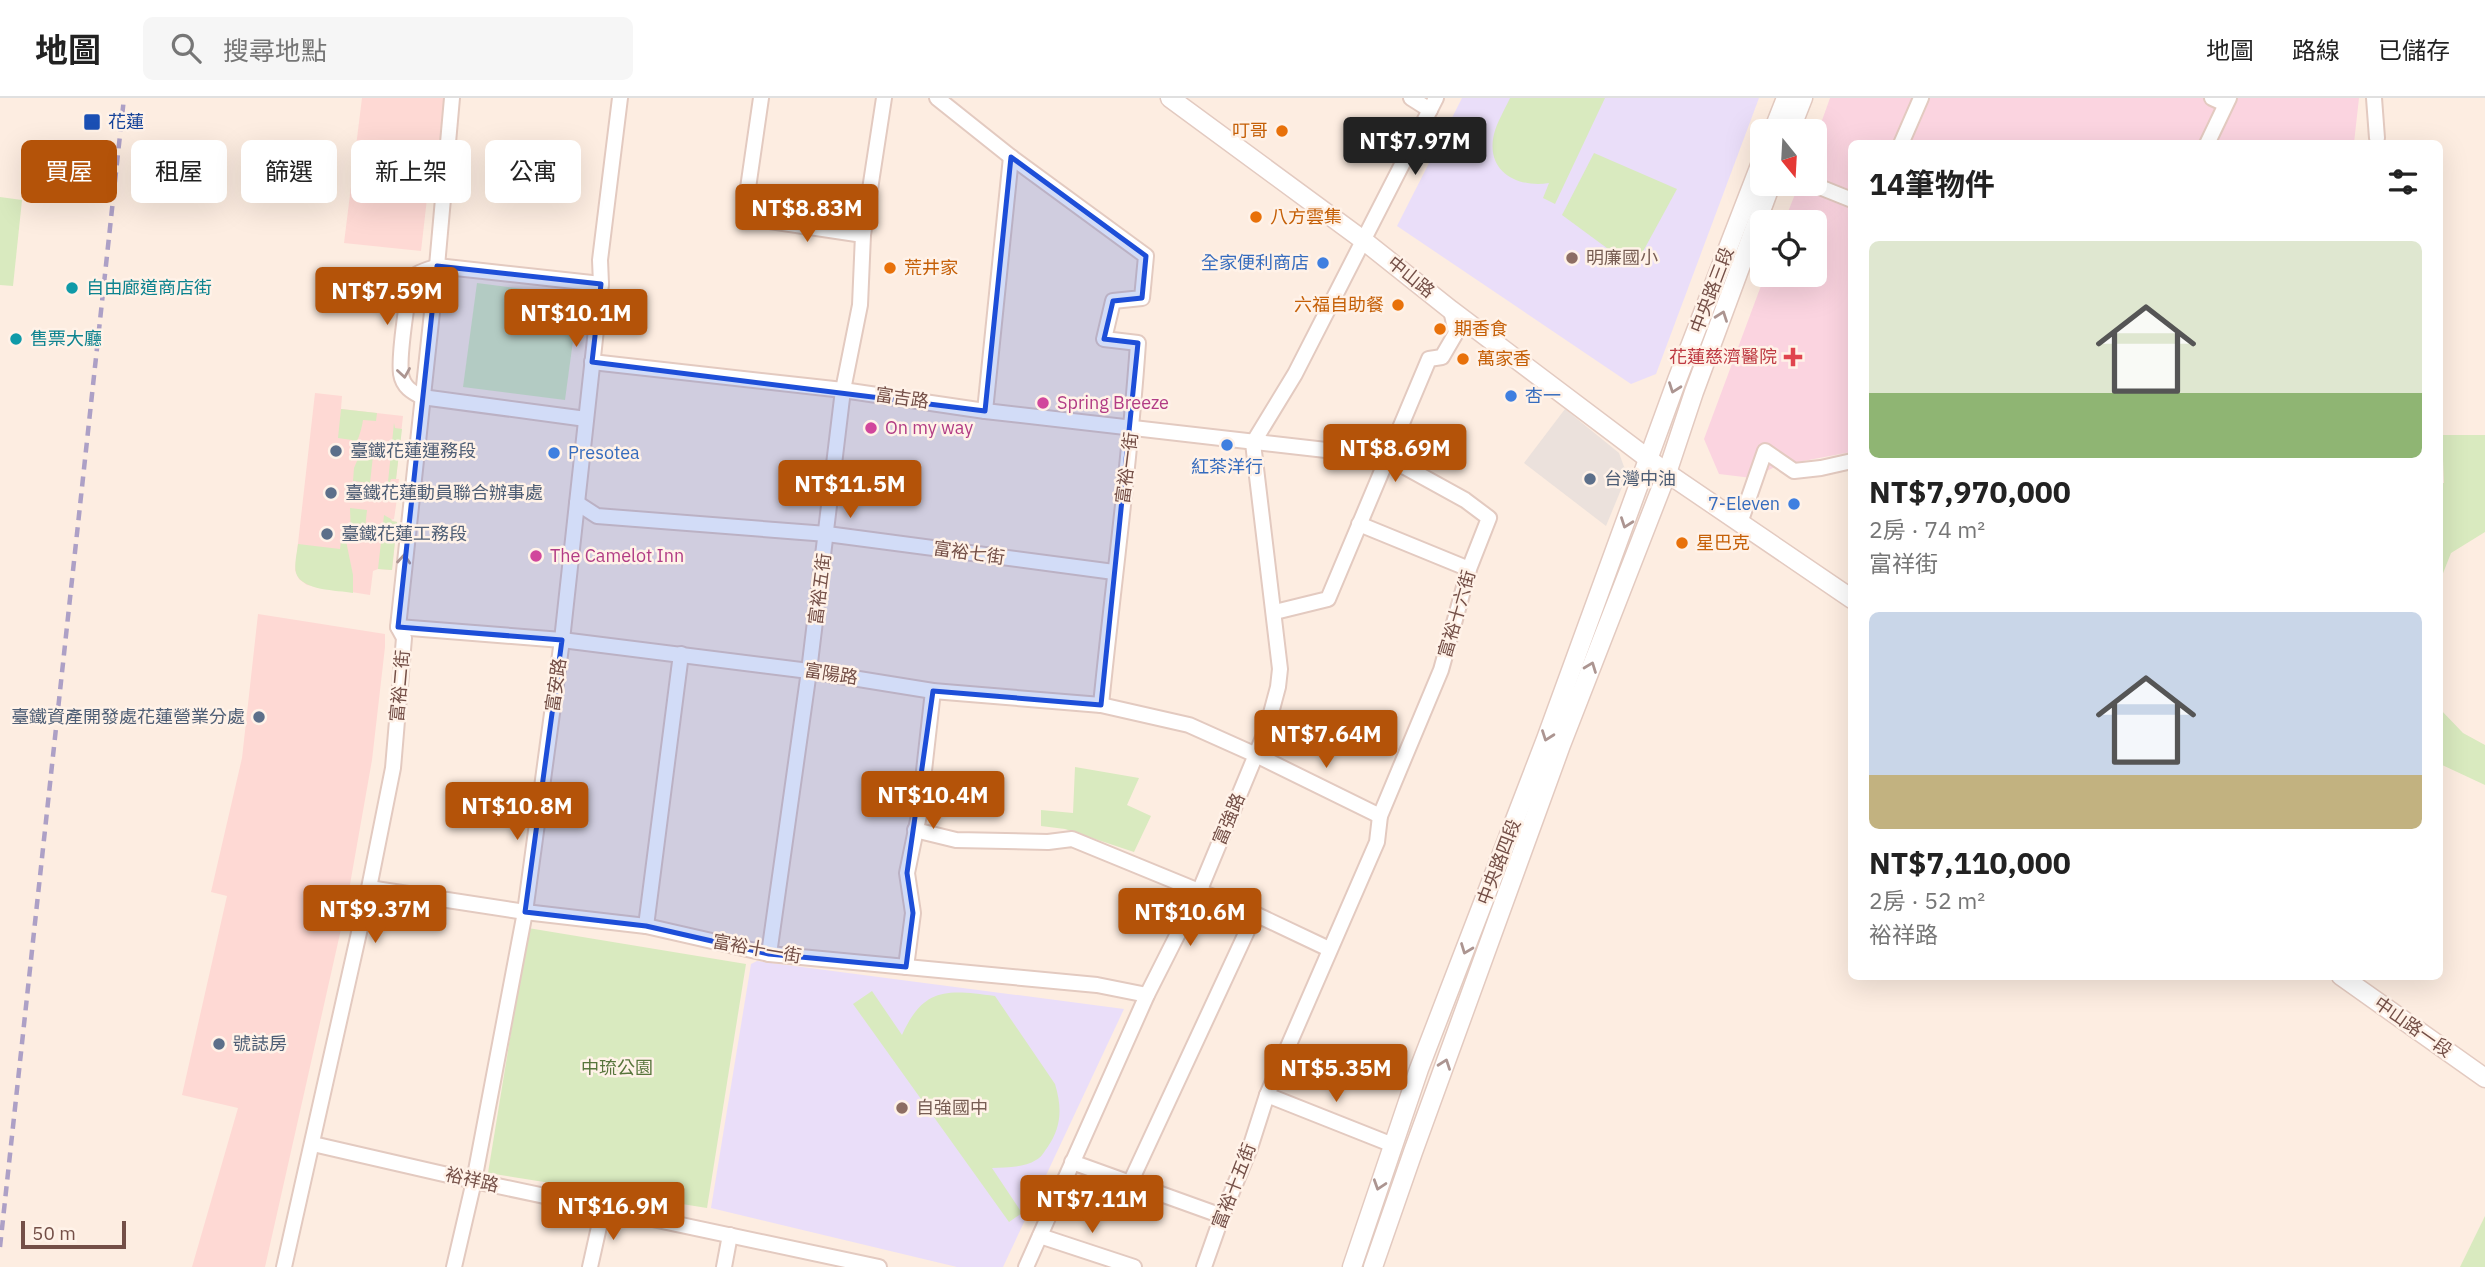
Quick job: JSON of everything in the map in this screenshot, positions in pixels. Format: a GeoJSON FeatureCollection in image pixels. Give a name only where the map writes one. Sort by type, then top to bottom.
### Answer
{"type":"FeatureCollection","features":[{"type":"Feature","properties":{"kind":"street","name":"富裕二街"},"geometry":{"type":"LineString","coordinates":[[284,1267],[369,888],[393,768],[404,638],[398,627],[437,266],[452,98]]}},
{"type":"Feature","properties":{"kind":"street","name":"富安路"},"geometry":{"type":"LineString","coordinates":[[454,1267],[474,1181],[525,912],[562,640],[601,284],[600,260],[620,98]]}},
{"type":"Feature","properties":{"kind":"street"},"geometry":{"type":"LineString","coordinates":[[761,98],[746,202],[756,219],[863,235]]}},
{"type":"Feature","properties":{"kind":"street","name":"富裕五街"},"geometry":{"type":"LineString","coordinates":[[769,954],[827,534],[843,390],[860,305],[863,235],[884,98]]}},
{"type":"Feature","properties":{"kind":"street","name":"富裕一街"},"geometry":{"type":"LineString","coordinates":[[937,98],[1011,157],[1146,256],[1142,298],[1113,301],[1104,339],[1138,343],[1132,429],[1101,705]]}},
{"type":"Feature","properties":{"kind":"street","name":"中山路"},"geometry":{"type":"LineString","coordinates":[[1170,98],[1363,240],[1649,459]]}},
{"type":"Feature","properties":{"kind":"street"},"geometry":{"type":"LineString","coordinates":[[1253,443],[1295,374],[1433,104],[1411,98]]}},
{"type":"Feature","properties":{"kind":"street"},"geometry":{"type":"LineString","coordinates":[[1778,119],[1786,98]]}},
{"type":"Feature","properties":{"kind":"street"},"geometry":{"type":"LineString","coordinates":[[1795,119],[1803,98]]}},
{"type":"Feature","properties":{"kind":"street"},"geometry":{"type":"LineString","coordinates":[[1903,140],[1921,98]]}},
{"type":"Feature","properties":{"kind":"street"},"geometry":{"type":"LineString","coordinates":[[2374,98],[2377,138]]}},
{"type":"Feature","properties":{"kind":"street"},"geometry":{"type":"LineString","coordinates":[[2208,140],[2222,100]]}},
{"type":"Feature","properties":{"kind":"street"},"geometry":{"type":"LineString","coordinates":[[985,411],[1011,157]]}},
{"type":"Feature","properties":{"kind":"street"},"geometry":{"type":"LineString","coordinates":[[1827,190],[1848,199]]}},
{"type":"Feature","properties":{"kind":"street","name":"中央路三段"},"geometry":{"type":"LineString","coordinates":[[1649,459],[1750,194]]}},
{"type":"Feature","properties":{"kind":"street","name":"中央路三段"},"geometry":{"type":"LineString","coordinates":[[1667,473],[1767,196]]}},
{"type":"Feature","properties":{"kind":"street"},"geometry":{"type":"LineString","coordinates":[[586,419],[422,397],[408,389],[401,375],[404,328],[409,286],[416,275],[437,266],[601,284]]}},
{"type":"Feature","properties":{"kind":"street"},"geometry":{"type":"LineString","coordinates":[[1275,612],[1328,599],[1429,359],[1442,357],[1456,333],[1451,310]]}},
{"type":"Feature","properties":{"kind":"street","name":"富吉路"},"geometry":{"type":"LineString","coordinates":[[592,362],[843,390],[985,411],[1253,443]]}},
{"type":"Feature","properties":{"kind":"street","name":"富裕十六街"},"geometry":{"type":"LineString","coordinates":[[1253,443],[1387,457],[1465,500],[1489,518],[1469,569],[1441,670],[1380,816],[1377,842],[1329,949]]}},
{"type":"Feature","properties":{"kind":"street","name":"富強路"},"geometry":{"type":"LineString","coordinates":[[1026,1267],[1147,995],[1199,892],[1267,728],[1280,669],[1253,443]]}},
{"type":"Feature","properties":{"kind":"street"},"geometry":{"type":"LineString","coordinates":[[1740,523],[1765,451],[1794,471],[1848,462]]}},
{"type":"Feature","properties":{"kind":"street"},"geometry":{"type":"LineString","coordinates":[[1649,459],[1848,596]]}},
{"type":"Feature","properties":{"kind":"street","name":"中央路四段"},"geometry":{"type":"LineString","coordinates":[[1352,1267],[1393,1145],[1649,459]]}},
{"type":"Feature","properties":{"kind":"street","name":"中央路四段"},"geometry":{"type":"LineString","coordinates":[[1373,1267],[1561,745],[1667,473]]}},
{"type":"Feature","properties":{"kind":"street","name":"富裕七街"},"geometry":{"type":"LineString","coordinates":[[577,503],[597,516],[827,534],[1114,572]]}},
{"type":"Feature","properties":{"kind":"street"},"geometry":{"type":"LineString","coordinates":[[1359,524],[1469,569]]}},
{"type":"Feature","properties":{"kind":"street","name":"富陽路"},"geometry":{"type":"LineString","coordinates":[[398,627],[562,640],[809,671],[933,691],[1101,705],[1189,724],[1256,755]]}},
{"type":"Feature","properties":{"kind":"street"},"geometry":{"type":"LineString","coordinates":[[646,926],[681,654]]}},
{"type":"Feature","properties":{"kind":"street"},"geometry":{"type":"LineString","coordinates":[[906,967],[913,913],[906,873],[915,830],[933,691]]}},
{"type":"Feature","properties":{"kind":"street"},"geometry":{"type":"LineString","coordinates":[[1256,755],[1380,816]]}},
{"type":"Feature","properties":{"kind":"street"},"geometry":{"type":"LineString","coordinates":[[915,830],[956,840],[1048,842],[1072,839],[1255,914],[1329,949]]}},
{"type":"Feature","properties":{"kind":"street","name":"富裕十一街"},"geometry":{"type":"LineString","coordinates":[[369,888],[525,912],[646,926],[769,954],[1097,985],[1147,995]]}},
{"type":"Feature","properties":{"kind":"street"},"geometry":{"type":"LineString","coordinates":[[1131,1181],[1255,914]]}},
{"type":"Feature","properties":{"kind":"street","name":"富裕十五街"},"geometry":{"type":"LineString","coordinates":[[1204,1267],[1250,1148],[1267,1095],[1329,949]]}},
{"type":"Feature","properties":{"kind":"street","name":"中山路一段"},"geometry":{"type":"LineString","coordinates":[[2347,980],[2485,1079]]}},
{"type":"Feature","properties":{"kind":"street"},"geometry":{"type":"LineString","coordinates":[[1267,1095],[1393,1145]]}},
{"type":"Feature","properties":{"kind":"street","name":"裕祥路"},"geometry":{"type":"LineString","coordinates":[[313,1144],[855,1264],[879,1267]]}},
{"type":"Feature","properties":{"kind":"street"},"geometry":{"type":"LineString","coordinates":[[1072,1162],[1131,1181],[1222,1216]]}},
{"type":"Feature","properties":{"kind":"street"},"geometry":{"type":"LineString","coordinates":[[590,1267],[603,1209]]}},
{"type":"Feature","properties":{"kind":"street"},"geometry":{"type":"LineString","coordinates":[[723,1267],[730,1235]]}},
{"type":"Feature","properties":{"kind":"street"},"geometry":{"type":"LineString","coordinates":[[1040,1236],[1134,1267]]}},
{"type":"Feature","properties":{"kind":"highlighted area"},"geometry":{"type":"Polygon","coordinates":[[[1011,157],[1146,256],[1142,298],[1113,301],[1104,339],[1138,343],[1101,705],[933,691],[907,873],[913,913],[906,967],[769,954],[646,926],[525,912],[562,640],[398,627],[437,266],[601,284],[592,362],[985,411],[1011,157]]]}},
{"type":"Feature","properties":{"kind":"shaded area"},"geometry":{"type":"Polygon","coordinates":[[[362,98],[444,98],[440,140],[357,140],[362,98]]]}},
{"type":"Feature","properties":{"kind":"shaded area","name":"明廉國小"},"geometry":{"type":"Polygon","coordinates":[[[1462,98],[1759,98],[1656,374],[1631,384],[1397,226],[1462,98]]]}},
{"type":"Feature","properties":{"kind":"shaded area","name":"花蓮慈濟醫院"},"geometry":{"type":"Polygon","coordinates":[[[1830,98],[2359,98],[2354,140],[1848,140],[1848,453],[1777,466],[1752,478],[1719,474],[1704,439],[1761,287],[1827,287],[1827,210],[1789,210],[1794,196],[1827,196],[1827,119],[1822,119],[1830,98]]]}},
{"type":"Feature","properties":{"kind":"shaded area"},"geometry":{"type":"Polygon","coordinates":[[[351,187],[351,203],[426,203],[421,251],[344,243],[351,187]]]}},
{"type":"Feature","properties":{"kind":"shaded area"},"geometry":{"type":"Polygon","coordinates":[[[315,393],[342,396],[341,409],[403,416],[396,479],[399,479],[397,499],[394,519],[391,520],[397,522],[392,570],[373,571],[370,595],[307,585],[299,579],[295,570],[315,393]]]}},
{"type":"Feature","properties":{"kind":"shaded area"},"geometry":{"type":"Polygon","coordinates":[[[1565,409],[1619,453],[1627,475],[1606,526],[1524,463],[1565,409]]]}},
{"type":"Feature","properties":{"kind":"shaded area"},"geometry":{"type":"Polygon","coordinates":[[[258,614],[385,634],[385,647],[372,760],[346,907],[265,1267],[192,1267],[238,1108],[182,1095],[227,896],[211,892],[242,758],[258,614]]]}},
{"type":"Feature","properties":{"kind":"shaded area","name":"自強國中"},"geometry":{"type":"Polygon","coordinates":[[[757,961],[1124,1009],[1003,1267],[957,1267],[711,1208],[751,964],[757,961]]]}},
{"type":"Feature","properties":{"kind":"green space"},"geometry":{"type":"Polygon","coordinates":[[[1510,98],[1605,98],[1555,204],[1543,198],[1549,183],[1516,180],[1499,168],[1494,158],[1494,134],[1510,98]]]}},
{"type":"Feature","properties":{"kind":"green space"},"geometry":{"type":"Polygon","coordinates":[[[1594,153],[1677,189],[1634,268],[1562,215],[1594,153]]]}},
{"type":"Feature","properties":{"kind":"green space"},"geometry":{"type":"Polygon","coordinates":[[[0,197],[21,200],[22,203],[13,286],[0,285],[0,197]]]}},
{"type":"Feature","properties":{"kind":"green space"},"geometry":{"type":"Polygon","coordinates":[[[477,283],[579,296],[565,400],[463,387],[477,283]]]}},
{"type":"Feature","properties":{"kind":"green space"},"geometry":{"type":"Polygon","coordinates":[[[341,409],[377,413],[376,421],[363,420],[350,462],[352,440],[338,438],[341,409]]]}},
{"type":"Feature","properties":{"kind":"green space"},"geometry":{"type":"Polygon","coordinates":[[[394,423],[395,428],[402,429],[396,479],[388,482],[394,423]]]}},
{"type":"Feature","properties":{"kind":"green space"},"geometry":{"type":"Polygon","coordinates":[[[2443,435],[2485,435],[2485,532],[2451,553],[2443,573],[2443,483],[2443,435]]]}},
{"type":"Feature","properties":{"kind":"green space"},"geometry":{"type":"Polygon","coordinates":[[[360,454],[373,456],[370,483],[353,481],[354,468],[360,454]]]}},
{"type":"Feature","properties":{"kind":"green space"},"geometry":{"type":"Polygon","coordinates":[[[350,508],[367,510],[364,538],[351,536],[350,508]]]}},
{"type":"Feature","properties":{"kind":"green space"},"geometry":{"type":"Polygon","coordinates":[[[384,515],[397,522],[392,570],[378,569],[384,515]]]}},
{"type":"Feature","properties":{"kind":"green space"},"geometry":{"type":"Polygon","coordinates":[[[343,526],[353,575],[353,593],[321,589],[305,583],[296,573],[298,544],[340,549],[343,526]]]}},
{"type":"Feature","properties":{"kind":"green space"},"geometry":{"type":"Polygon","coordinates":[[[2443,712],[2463,733],[2485,745],[2485,785],[2443,765],[2443,712]]]}},
{"type":"Feature","properties":{"kind":"green space"},"geometry":{"type":"Polygon","coordinates":[[[1075,767],[1139,778],[1127,805],[1151,816],[1134,852],[1065,829],[1041,826],[1041,810],[1073,813],[1075,767]]]}},
{"type":"Feature","properties":{"kind":"green space","name":"中琉公園"},"geometry":{"type":"Polygon","coordinates":[[[528,928],[746,964],[707,1208],[488,1173],[528,928]]]}},
{"type":"Feature","properties":{"kind":"green space"},"geometry":{"type":"Polygon","coordinates":[[[872,991],[902,1035],[919,1007],[939,995],[964,993],[995,996],[1055,1084],[1060,1109],[1058,1125],[1042,1155],[1015,1167],[992,1168],[1022,1213],[1009,1222],[853,1004],[872,991]]]}},
{"type":"Feature","properties":{"kind":"green space"},"geometry":{"type":"Polygon","coordinates":[[[2485,1216],[2485,1267],[2460,1267],[2485,1216]]]}},
{"type":"Feature","properties":{"kind":"railway"},"geometry":{"type":"LineString","coordinates":[[0,1247],[124,98]]}},
{"type":"Feature","properties":{"kind":"place","name":"花蓮"},"geometry":{"type":"Point","coordinates":[92,122]}},
{"type":"Feature","properties":{"kind":"place","name":"叮哥"},"geometry":{"type":"Point","coordinates":[1282,131]}},
{"type":"Feature","properties":{"kind":"place","name":"八方雲集"},"geometry":{"type":"Point","coordinates":[1256,217]}},
{"type":"Feature","properties":{"kind":"place","name":"明廉國小"},"geometry":{"type":"Point","coordinates":[1572,258]}},
{"type":"Feature","properties":{"kind":"place","name":"全家便利商店"},"geometry":{"type":"Point","coordinates":[1323,263]}},
{"type":"Feature","properties":{"kind":"place","name":"荒井家"},"geometry":{"type":"Point","coordinates":[890,268]}},
{"type":"Feature","properties":{"kind":"place","name":"自由廊道商店街"},"geometry":{"type":"Point","coordinates":[72,288]}},
{"type":"Feature","properties":{"kind":"place","name":"六福自助餐"},"geometry":{"type":"Point","coordinates":[1398,305]}},
{"type":"Feature","properties":{"kind":"place","name":"期香食"},"geometry":{"type":"Point","coordinates":[1440,329]}},
{"type":"Feature","properties":{"kind":"place","name":"售票大廳"},"geometry":{"type":"Point","coordinates":[16,339]}},
{"type":"Feature","properties":{"kind":"place","name":"花蓮慈濟醫院"},"geometry":{"type":"Point","coordinates":[1793,357]}},
{"type":"Feature","properties":{"kind":"place","name":"萬家香"},"geometry":{"type":"Point","coordinates":[1463,359]}},
{"type":"Feature","properties":{"kind":"place","name":"杏一"},"geometry":{"type":"Point","coordinates":[1511,396]}},
{"type":"Feature","properties":{"kind":"place","name":"Spring Breeze"},"geometry":{"type":"Point","coordinates":[1043,403]}},
{"type":"Feature","properties":{"kind":"place","name":"On my way"},"geometry":{"type":"Point","coordinates":[871,428]}},
{"type":"Feature","properties":{"kind":"place","name":"紅茶洋行"},"geometry":{"type":"Point","coordinates":[1227,445]}},
{"type":"Feature","properties":{"kind":"place","name":"臺鐵花蓮運務段"},"geometry":{"type":"Point","coordinates":[336,451]}},
{"type":"Feature","properties":{"kind":"place","name":"Presotea"},"geometry":{"type":"Point","coordinates":[554,453]}},
{"type":"Feature","properties":{"kind":"place","name":"台灣中油"},"geometry":{"type":"Point","coordinates":[1590,479]}},
{"type":"Feature","properties":{"kind":"place","name":"臺鐵花蓮動員聯合辦事處"},"geometry":{"type":"Point","coordinates":[331,493]}},
{"type":"Feature","properties":{"kind":"place","name":"7-Eleven"},"geometry":{"type":"Point","coordinates":[1794,504]}},
{"type":"Feature","properties":{"kind":"place","name":"臺鐵花蓮工務段"},"geometry":{"type":"Point","coordinates":[327,534]}},
{"type":"Feature","properties":{"kind":"place","name":"星巴克"},"geometry":{"type":"Point","coordinates":[1682,543]}},
{"type":"Feature","properties":{"kind":"place","name":"The Camelot Inn"},"geometry":{"type":"Point","coordinates":[536,556]}},
{"type":"Feature","properties":{"kind":"place","name":"臺鐵資產開發處花蓮營業分處"},"geometry":{"type":"Point","coordinates":[259,717]}},
{"type":"Feature","properties":{"kind":"place","name":"號誌房"},"geometry":{"type":"Point","coordinates":[219,1044]}},
{"type":"Feature","properties":{"kind":"place","name":"自強國中"},"geometry":{"type":"Point","coordinates":[902,1108]}}]}
